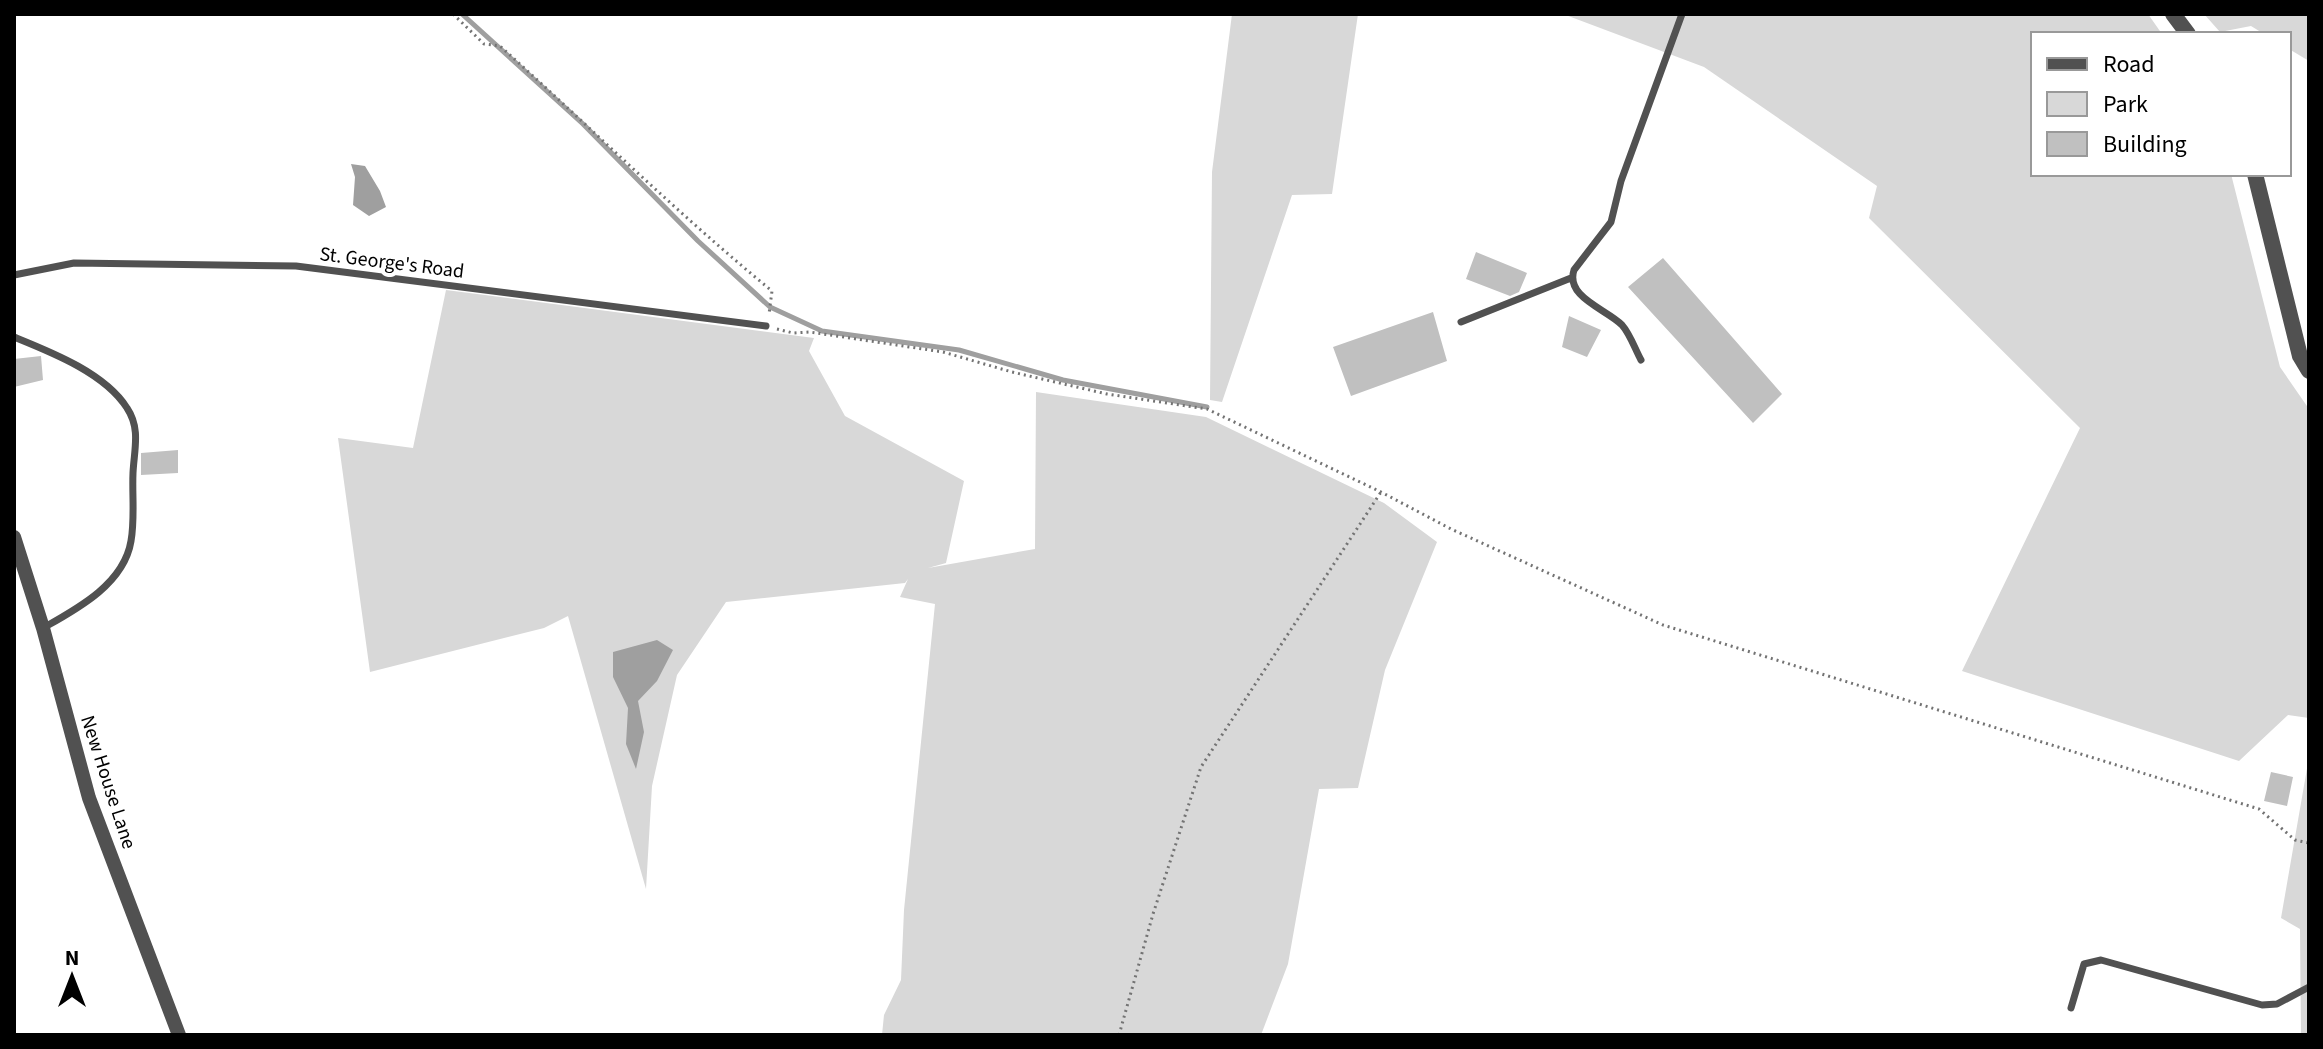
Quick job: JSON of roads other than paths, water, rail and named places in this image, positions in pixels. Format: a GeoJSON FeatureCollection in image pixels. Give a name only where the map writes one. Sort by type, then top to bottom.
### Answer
{"type":"FeatureCollection","features":[{"type":"Feature","properties":{"kind":"street"},"geometry":{"type":"LineString","coordinates":[[2173,14],[2186,32]]}},
{"type":"Feature","properties":{"kind":"street"},"geometry":{"type":"LineString","coordinates":[[2255,176],[2300,356],[2309,371]]}},
{"type":"Feature","properties":{"kind":"street","name":"New House Lane"},"geometry":{"type":"LineString","coordinates":[[14,537],[43,628],[89,798],[179,1035]]}},
{"type":"Feature","properties":{"kind":"lane"},"geometry":{"type":"LineString","coordinates":[[1641,360],[1623,326],[1574,288],[1571,278],[1611,222],[1621,181],[1682,14]]}},
{"type":"Feature","properties":{"kind":"lane","name":"St. George's Road"},"geometry":{"type":"LineString","coordinates":[[14,275],[74,263],[296,266],[766,326]]}},
{"type":"Feature","properties":{"kind":"lane"},"geometry":{"type":"LineString","coordinates":[[1461,322],[1571,278]]}},
{"type":"Feature","properties":{"kind":"lane"},"geometry":{"type":"LineString","coordinates":[[14,337],[91,373],[112,389],[128,409],[137,435],[131,543],[122,565],[92,598],[43,628]]}},
{"type":"Feature","properties":{"kind":"lane"},"geometry":{"type":"LineString","coordinates":[[2071,1008],[2084,964],[2101,960],[2262,1005],[2277,1004],[2309,987]]}},
{"type":"Feature","properties":{"kind":"waterway"},"geometry":{"type":"LineString","coordinates":[[462,14],[583,124],[698,241],[770,307],[822,331],[959,350],[1063,380],[1207,407]]}}]}
